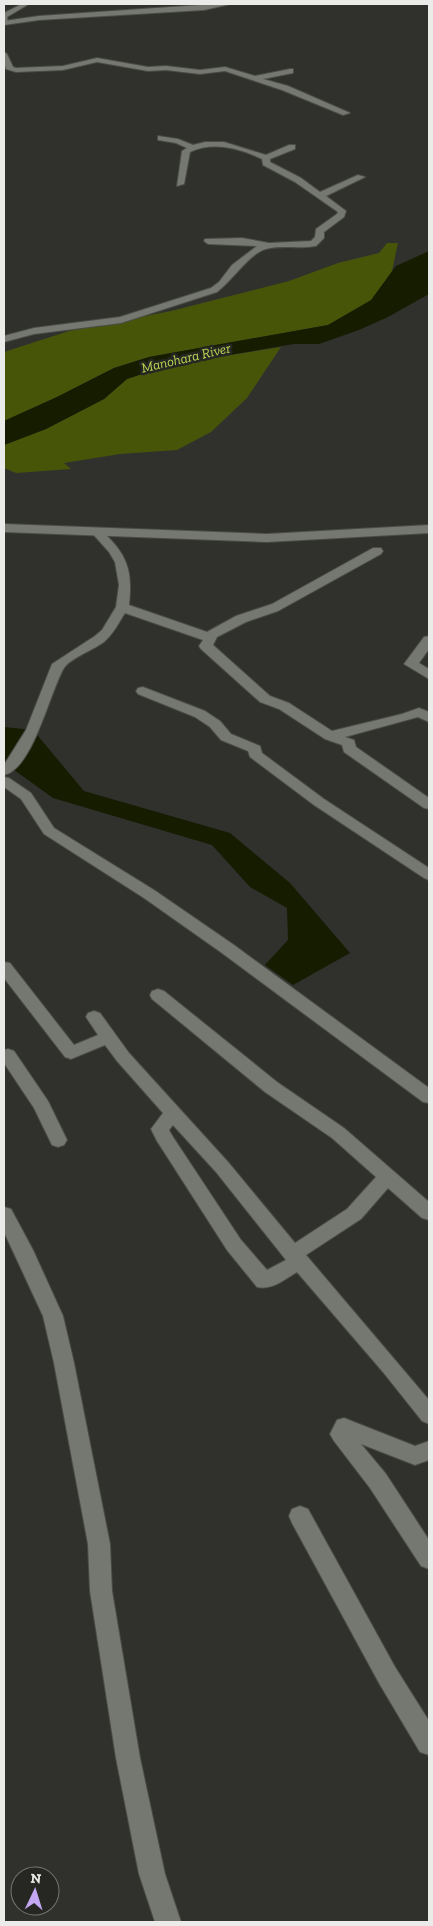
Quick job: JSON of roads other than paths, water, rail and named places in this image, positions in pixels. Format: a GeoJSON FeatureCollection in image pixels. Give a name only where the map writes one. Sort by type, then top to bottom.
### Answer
{"type":"FeatureCollection","features":[{"type":"Feature","properties":{"kind":"street"},"geometry":{"type":"LineString","coordinates":[[26,4],[4,16],[5,23],[158,7],[204,8],[227,4]]}},
{"type":"Feature","properties":{"kind":"street"},"geometry":{"type":"LineString","coordinates":[[4,54],[10,69],[16,70],[63,68],[96,60],[148,69],[166,68],[200,72],[225,69],[292,90],[346,112]]}},
{"type":"Feature","properties":{"kind":"street"},"geometry":{"type":"LineString","coordinates":[[255,79],[290,72]]}},
{"type":"Feature","properties":{"kind":"street"},"geometry":{"type":"LineString","coordinates":[[161,138],[178,141],[194,148]]}},
{"type":"Feature","properties":{"kind":"street"},"geometry":{"type":"LineString","coordinates":[[180,184],[186,151],[194,148],[213,144],[226,144],[266,158],[292,147]]}},
{"type":"Feature","properties":{"kind":"street"},"geometry":{"type":"LineString","coordinates":[[4,339],[42,330],[121,320],[214,290],[222,284],[235,267],[264,246],[316,243],[320,238],[319,231],[341,215],[342,211],[320,194],[266,163],[266,158]]}},
{"type":"Feature","properties":{"kind":"street"},"geometry":{"type":"LineString","coordinates":[[320,194],[361,177]]}},
{"type":"Feature","properties":{"kind":"street"},"geometry":{"type":"LineString","coordinates":[[208,240],[261,242],[265,244],[264,246]]}},
{"type":"Feature","properties":{"kind":"street"},"geometry":{"type":"LineString","coordinates":[[4,528],[268,538],[429,529]]}},
{"type":"Feature","properties":{"kind":"street"},"geometry":{"type":"LineString","coordinates":[[4,771],[10,767],[33,730],[59,664],[100,639],[107,632],[122,607],[125,585],[121,562],[114,550],[98,533]]}},
{"type":"Feature","properties":{"kind":"street"},"geometry":{"type":"LineString","coordinates":[[208,637],[241,619],[274,608],[377,551]]}},
{"type":"Feature","properties":{"kind":"street"},"geometry":{"type":"LineString","coordinates":[[122,607],[146,617],[177,625],[211,638],[206,646],[265,699],[284,706],[330,736],[349,743],[349,749],[429,805]]}},
{"type":"Feature","properties":{"kind":"street"},"geometry":{"type":"LineString","coordinates":[[429,640],[411,664],[429,675]]}},
{"type":"Feature","properties":{"kind":"street"},"geometry":{"type":"LineString","coordinates":[[143,691],[200,714],[215,724],[226,737],[254,749],[255,754],[295,784],[429,875]]}},
{"type":"Feature","properties":{"kind":"street"},"geometry":{"type":"LineString","coordinates":[[330,736],[407,717],[419,712],[429,718]]}},
{"type":"Feature","properties":{"kind":"street"},"geometry":{"type":"LineString","coordinates":[[4,781],[26,796],[49,831],[148,894],[228,949],[429,1097]]}},
{"type":"Feature","properties":{"kind":"street"},"geometry":{"type":"LineString","coordinates":[[4,967],[71,1053],[107,1038]]}},
{"type":"Feature","properties":{"kind":"street"},"geometry":{"type":"LineString","coordinates":[[158,995],[271,1087],[338,1133],[429,1213]]}},
{"type":"Feature","properties":{"kind":"street"},"geometry":{"type":"LineString","coordinates":[[94,1017],[107,1038],[222,1167],[296,1258],[390,1366],[429,1415]]}},
{"type":"Feature","properties":{"kind":"street"},"geometry":{"type":"LineString","coordinates":[[4,1057],[8,1054],[42,1106],[58,1140]]}},
{"type":"Feature","properties":{"kind":"street"},"geometry":{"type":"LineString","coordinates":[[173,1112],[160,1130],[234,1245],[264,1281],[354,1214],[388,1176]]}},
{"type":"Feature","properties":{"kind":"street"},"geometry":{"type":"LineString","coordinates":[[4,1214],[23,1250],[53,1316],[64,1363],[99,1544],[101,1591],[128,1758],[152,1874],[168,1922]]}},
{"type":"Feature","properties":{"kind":"street"},"geometry":{"type":"LineString","coordinates":[[429,1450],[415,1456],[344,1427],[341,1434],[378,1481],[429,1559]]}},
{"type":"Feature","properties":{"kind":"street"},"geometry":{"type":"LineString","coordinates":[[300,1516],[387,1676],[429,1743]]}},
{"type":"Feature","properties":{"kind":"water","name":"Manohara River"},"geometry":{"type":"Polygon","coordinates":[[[429,251],[429,294],[388,317],[359,330],[319,344],[294,344],[169,365],[127,379],[104,399],[46,429],[4,445],[4,421],[114,368],[149,357],[328,325],[371,300],[396,266],[429,251]]]}},
{"type":"Feature","properties":{"kind":"water"},"geometry":{"type":"Polygon","coordinates":[[[4,727],[33,730],[84,791],[230,833],[290,883],[350,953],[293,985],[265,965],[288,940],[287,908],[250,887],[212,845],[53,798],[10,767],[4,766],[4,727]]]}}]}
